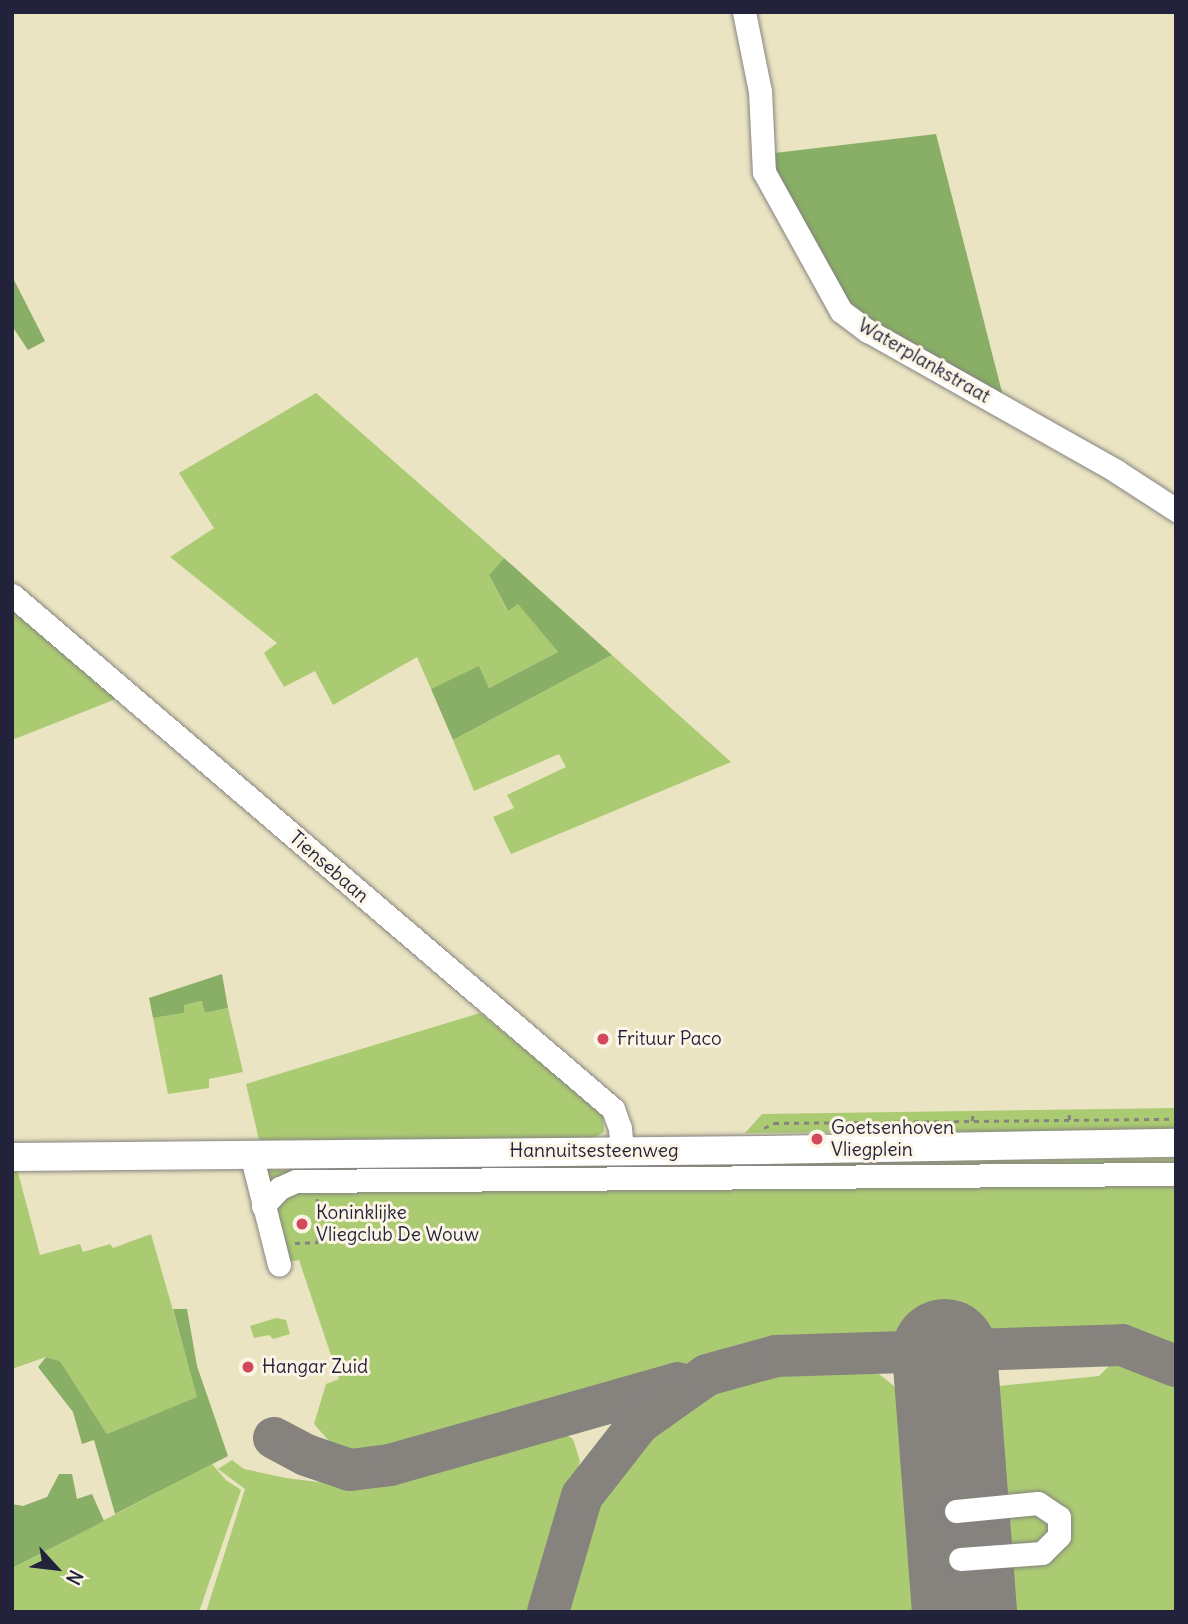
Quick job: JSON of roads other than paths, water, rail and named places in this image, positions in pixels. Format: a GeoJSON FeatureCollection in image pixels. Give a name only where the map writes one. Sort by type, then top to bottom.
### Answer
{"type":"FeatureCollection","features":[{"type":"Feature","properties":{"kind":"main road","name":"Hannuitsesteenweg"},"geometry":{"type":"LineString","coordinates":[[12,1157],[622,1152],[1176,1143]]}},
{"type":"Feature","properties":{"kind":"street","name":"Waterplankstraat"},"geometry":{"type":"LineString","coordinates":[[744,12],[760,91],[764,172],[841,311],[868,331],[1116,471],[1176,510]]}},
{"type":"Feature","properties":{"kind":"street","name":"Tiensebaan"},"geometry":{"type":"LineString","coordinates":[[12,595],[613,1108],[620,1128],[622,1152]]}},
{"type":"Feature","properties":{"kind":"street"},"geometry":{"type":"LineString","coordinates":[[251,1154],[277,1255]]}},
{"type":"Feature","properties":{"kind":"street"},"geometry":{"type":"LineString","coordinates":[[263,1206],[280,1188],[296,1181],[1176,1174]]}},
{"type":"Feature","properties":{"kind":"street"},"geometry":{"type":"LineString","coordinates":[[956,1511],[1038,1503],[1059,1517],[1059,1536],[1042,1553],[960,1559]]}},
{"type":"Feature","properties":{"kind":"place","name":"Frituur Paco"},"geometry":{"type":"Point","coordinates":[603,1039]}},
{"type":"Feature","properties":{"kind":"place","name":"Goetsenhoven Vliegplein"},"geometry":{"type":"Point","coordinates":[817,1139]}},
{"type":"Feature","properties":{"kind":"place","name":"Koninklijke Vliegclub De Wouw"},"geometry":{"type":"Point","coordinates":[302,1224]}},
{"type":"Feature","properties":{"kind":"place","name":"Hangar Zuid"},"geometry":{"type":"Point","coordinates":[248,1367]}}]}
